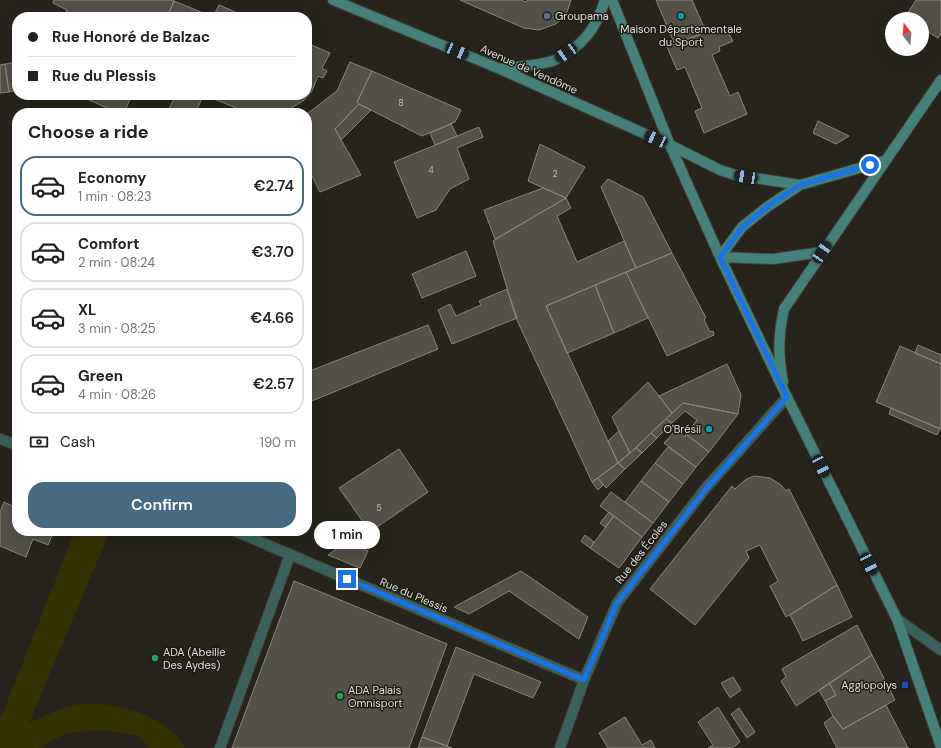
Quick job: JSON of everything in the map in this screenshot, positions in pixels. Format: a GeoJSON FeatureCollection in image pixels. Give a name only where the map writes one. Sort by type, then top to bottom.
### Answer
{"type":"FeatureCollection","features":[{"type":"Feature","properties":{"kind":"main road","name":"Avenue de Vendôme"},"geometry":{"type":"LineString","coordinates":[[333,0],[500,69],[670,145],[720,170],[735,175],[800,185]]}},
{"type":"Feature","properties":{"kind":"main road"},"geometry":{"type":"LineString","coordinates":[[500,69],[554,60],[591,33],[605,0]]}},
{"type":"Feature","properties":{"kind":"main road"},"geometry":{"type":"LineString","coordinates":[[612,0],[670,145],[720,257],[787,397],[897,619],[941,747]]}},
{"type":"Feature","properties":{"kind":"main road"},"geometry":{"type":"LineString","coordinates":[[787,397],[779,355],[779,333],[784,309],[884,161],[941,80]]}},
{"type":"Feature","properties":{"kind":"main road"},"geometry":{"type":"LineString","coordinates":[[720,257],[742,228],[767,207],[800,185],[884,161]]}},
{"type":"Feature","properties":{"kind":"main road"},"geometry":{"type":"LineString","coordinates":[[720,257],[773,259],[822,252]]}},
{"type":"Feature","properties":{"kind":"street","name":"Rue des Écoles"},"geometry":{"type":"LineString","coordinates":[[560,748],[584,680],[617,603],[706,489],[787,397]]}},
{"type":"Feature","properties":{"kind":"street"},"geometry":{"type":"LineString","coordinates":[[0,439],[12,443]]}},
{"type":"Feature","properties":{"kind":"street","name":"Rue du Plessis"},"geometry":{"type":"LineString","coordinates":[[247,536],[584,680]]}},
{"type":"Feature","properties":{"kind":"street"},"geometry":{"type":"LineString","coordinates":[[220,748],[290,554]]}},
{"type":"Feature","properties":{"kind":"street"},"geometry":{"type":"LineString","coordinates":[[897,619],[941,650]]}},
{"type":"Feature","properties":{"kind":"shaded area"},"geometry":{"type":"Polygon","coordinates":[[[73,536],[108,536],[29,723],[63,708],[90,703],[105,704],[135,711],[161,723],[176,735],[185,748],[150,748],[137,735],[99,730],[67,733],[37,748],[0,748],[0,720],[73,536]]]}},
{"type":"Feature","properties":{"kind":"building"},"geometry":{"type":"Polygon","coordinates":[[[54,0],[174,1],[169,12],[66,12],[67,10],[53,3],[54,0]]]}},
{"type":"Feature","properties":{"kind":"building"},"geometry":{"type":"Polygon","coordinates":[[[460,0],[522,0],[525,2],[528,0],[571,0],[567,12],[562,19],[556,24],[539,30],[524,28],[460,0]]]}},
{"type":"Feature","properties":{"kind":"building","name":"Maison Départementale du Sport"},"geometry":{"type":"Polygon","coordinates":[[[656,0],[692,0],[706,32],[675,45],[656,0]]]}},
{"type":"Feature","properties":{"kind":"building"},"geometry":{"type":"Polygon","coordinates":[[[916,0],[941,0],[941,33],[938,38],[929,32],[929,12],[908,12],[916,0]]]}},
{"type":"Feature","properties":{"kind":"building"},"geometry":{"type":"Polygon","coordinates":[[[174,1],[201,12],[169,12],[174,1]]]}},
{"type":"Feature","properties":{"kind":"building"},"geometry":{"type":"Polygon","coordinates":[[[219,5],[235,12],[216,12],[219,5]]]}},
{"type":"Feature","properties":{"kind":"building"},"geometry":{"type":"Polygon","coordinates":[[[711,30],[713,34],[725,31],[729,34],[733,41],[719,47],[720,51],[712,55],[730,96],[738,92],[747,114],[704,133],[695,111],[702,108],[685,67],[677,70],[667,47],[711,30]]]}},
{"type":"Feature","properties":{"kind":"building"},"geometry":{"type":"Polygon","coordinates":[[[312,45],[330,53],[322,68],[327,71],[323,78],[318,76],[312,91],[312,45]]]}},
{"type":"Feature","properties":{"kind":"building"},"geometry":{"type":"Polygon","coordinates":[[[350,62],[372,71],[357,102],[359,104],[335,129],[361,175],[320,192],[312,176],[312,110],[337,91],[350,62]]]}},
{"type":"Feature","properties":{"kind":"building"},"geometry":{"type":"Polygon","coordinates":[[[12,63],[12,91],[9,92],[5,64],[12,63]]]}},
{"type":"Feature","properties":{"kind":"building"},"geometry":{"type":"Polygon","coordinates":[[[5,64],[9,92],[0,93],[0,65],[5,64]]]}},
{"type":"Feature","properties":{"kind":"building"},"geometry":{"type":"Polygon","coordinates":[[[372,71],[461,110],[455,122],[422,136],[359,104],[357,102],[372,71]]]}},
{"type":"Feature","properties":{"kind":"building"},"geometry":{"type":"Polygon","coordinates":[[[89,100],[130,100],[126,108],[107,108],[89,100]]]}},
{"type":"Feature","properties":{"kind":"building"},"geometry":{"type":"Polygon","coordinates":[[[174,100],[202,100],[198,108],[170,108],[174,100]]]}},
{"type":"Feature","properties":{"kind":"building"},"geometry":{"type":"Polygon","coordinates":[[[216,100],[304,100],[291,108],[236,108],[216,100]]]}},
{"type":"Feature","properties":{"kind":"building"},"geometry":{"type":"Polygon","coordinates":[[[359,104],[371,110],[341,140],[335,129],[359,104]]]}},
{"type":"Feature","properties":{"kind":"building"},"geometry":{"type":"Polygon","coordinates":[[[818,121],[849,136],[836,144],[813,133],[818,121]]]}},
{"type":"Feature","properties":{"kind":"building"},"geometry":{"type":"Polygon","coordinates":[[[451,124],[457,136],[435,145],[430,133],[451,124]]]}},
{"type":"Feature","properties":{"kind":"building"},"geometry":{"type":"Polygon","coordinates":[[[479,127],[483,137],[457,148],[469,179],[450,189],[436,210],[417,218],[394,162],[479,127]]]}},
{"type":"Feature","properties":{"kind":"building"},"geometry":{"type":"Polygon","coordinates":[[[540,144],[585,167],[566,198],[528,181],[540,144]]]}},
{"type":"Feature","properties":{"kind":"building"},"geometry":{"type":"Polygon","coordinates":[[[608,179],[643,197],[672,253],[636,268],[601,187],[608,179]]]}},
{"type":"Feature","properties":{"kind":"building"},"geometry":{"type":"Polygon","coordinates":[[[543,188],[566,198],[495,239],[484,210],[543,188]]]}},
{"type":"Feature","properties":{"kind":"building"},"geometry":{"type":"Polygon","coordinates":[[[566,198],[571,208],[557,216],[577,262],[624,241],[636,268],[546,306],[618,463],[592,482],[516,318],[493,241],[566,198]]]}},
{"type":"Feature","properties":{"kind":"building"},"geometry":{"type":"Polygon","coordinates":[[[466,251],[476,276],[422,298],[412,274],[466,251]]]}},
{"type":"Feature","properties":{"kind":"building"},"geometry":{"type":"Polygon","coordinates":[[[672,253],[706,318],[704,320],[710,332],[713,331],[714,335],[667,356],[626,272],[672,253]]]}},
{"type":"Feature","properties":{"kind":"building"},"geometry":{"type":"Polygon","coordinates":[[[626,272],[648,318],[614,333],[595,285],[626,272]]]}},
{"type":"Feature","properties":{"kind":"building"},"geometry":{"type":"Polygon","coordinates":[[[595,285],[614,333],[567,353],[546,306],[595,285]]]}},
{"type":"Feature","properties":{"kind":"building"},"geometry":{"type":"Polygon","coordinates":[[[507,289],[517,318],[452,344],[438,310],[450,304],[456,316],[481,305],[479,301],[507,289]]]}},
{"type":"Feature","properties":{"kind":"building"},"geometry":{"type":"Polygon","coordinates":[[[428,325],[438,349],[312,401],[312,370],[428,325]]]}},
{"type":"Feature","properties":{"kind":"building"},"geometry":{"type":"Polygon","coordinates":[[[918,345],[941,355],[941,364],[915,353],[918,345]]]}},
{"type":"Feature","properties":{"kind":"building"},"geometry":{"type":"Polygon","coordinates":[[[900,346],[941,364],[941,429],[876,402],[900,346]]]}},
{"type":"Feature","properties":{"kind":"building"},"geometry":{"type":"Polygon","coordinates":[[[727,364],[741,395],[738,414],[683,403],[672,413],[659,396],[727,364]]]}},
{"type":"Feature","properties":{"kind":"building"},"geometry":{"type":"Polygon","coordinates":[[[648,382],[672,413],[630,453],[612,417],[648,382]]]}},
{"type":"Feature","properties":{"kind":"building","name":"O'Brésil"},"geometry":{"type":"Polygon","coordinates":[[[683,403],[738,414],[709,452],[686,434],[697,420],[685,411],[672,423],[666,419],[683,403]]]}},
{"type":"Feature","properties":{"kind":"building"},"geometry":{"type":"Polygon","coordinates":[[[891,408],[940,429],[937,435],[889,414],[891,408]]]}},
{"type":"Feature","properties":{"kind":"building"},"geometry":{"type":"Polygon","coordinates":[[[666,419],[672,423],[657,438],[651,433],[666,419]]]}},
{"type":"Feature","properties":{"kind":"building"},"geometry":{"type":"Polygon","coordinates":[[[676,430],[685,437],[686,434],[709,452],[696,467],[664,443],[676,430]]]}},
{"type":"Feature","properties":{"kind":"building"},"geometry":{"type":"Polygon","coordinates":[[[619,431],[630,453],[618,463],[608,441],[619,431]]]}},
{"type":"Feature","properties":{"kind":"building"},"geometry":{"type":"Polygon","coordinates":[[[651,433],[657,438],[642,453],[636,448],[651,433]]]}},
{"type":"Feature","properties":{"kind":"building"},"geometry":{"type":"Polygon","coordinates":[[[668,447],[696,467],[683,484],[655,463],[668,447]]]}},
{"type":"Feature","properties":{"kind":"building"},"geometry":{"type":"Polygon","coordinates":[[[636,448],[642,453],[625,469],[618,463],[636,448]]]}},
{"type":"Feature","properties":{"kind":"building"},"geometry":{"type":"Polygon","coordinates":[[[399,449],[428,492],[364,536],[358,528],[364,523],[339,488],[399,449]]]}},
{"type":"Feature","properties":{"kind":"building"},"geometry":{"type":"Polygon","coordinates":[[[618,463],[625,469],[606,488],[598,478],[618,463]]]}},
{"type":"Feature","properties":{"kind":"building"},"geometry":{"type":"Polygon","coordinates":[[[655,463],[683,484],[669,502],[641,481],[655,463]]]}},
{"type":"Feature","properties":{"kind":"building"},"geometry":{"type":"Polygon","coordinates":[[[754,476],[770,478],[781,485],[786,491],[789,489],[837,585],[786,617],[770,586],[778,581],[760,545],[746,551],[749,558],[695,625],[650,589],[732,486],[735,489],[745,480],[754,476]]]}},
{"type":"Feature","properties":{"kind":"building"},"geometry":{"type":"Polygon","coordinates":[[[598,478],[603,485],[598,490],[592,482],[598,478]]]}},
{"type":"Feature","properties":{"kind":"building"},"geometry":{"type":"Polygon","coordinates":[[[641,481],[669,502],[653,523],[625,502],[641,481]]]}},
{"type":"Feature","properties":{"kind":"building"},"geometry":{"type":"Polygon","coordinates":[[[611,492],[653,523],[642,537],[600,506],[611,492]]]}},
{"type":"Feature","properties":{"kind":"building"},"geometry":{"type":"Polygon","coordinates":[[[4,502],[12,506],[12,536],[52,536],[48,545],[33,539],[26,557],[0,546],[0,512],[4,502]]]}},
{"type":"Feature","properties":{"kind":"building"},"geometry":{"type":"Polygon","coordinates":[[[609,512],[614,516],[605,527],[600,523],[609,512]]]}},
{"type":"Feature","properties":{"kind":"building"},"geometry":{"type":"Polygon","coordinates":[[[614,516],[642,537],[619,568],[590,548],[614,516]]]}},
{"type":"Feature","properties":{"kind":"building"},"geometry":{"type":"Polygon","coordinates":[[[585,535],[594,542],[590,548],[581,541],[585,535]]]}},
{"type":"Feature","properties":{"kind":"building"},"geometry":{"type":"Polygon","coordinates":[[[346,542],[368,551],[360,568],[328,555],[346,542]]]}},
{"type":"Feature","properties":{"kind":"building"},"geometry":{"type":"Polygon","coordinates":[[[521,571],[588,617],[579,639],[509,591],[469,614],[454,607],[521,571]]]}},
{"type":"Feature","properties":{"kind":"building","name":"ADA Palais Omnisport"},"geometry":{"type":"Polygon","coordinates":[[[294,581],[447,644],[409,748],[232,748],[294,581]]]}},
{"type":"Feature","properties":{"kind":"building"},"geometry":{"type":"Polygon","coordinates":[[[837,585],[852,617],[803,641],[790,615],[837,585]]]}},
{"type":"Feature","properties":{"kind":"building"},"geometry":{"type":"Polygon","coordinates":[[[857,625],[872,655],[796,706],[781,681],[786,677],[782,669],[857,625]]]}},
{"type":"Feature","properties":{"kind":"building"},"geometry":{"type":"Polygon","coordinates":[[[456,647],[541,682],[533,698],[474,674],[447,746],[422,737],[456,647]]]}},
{"type":"Feature","properties":{"kind":"building"},"geometry":{"type":"Polygon","coordinates":[[[872,655],[895,700],[843,729],[833,716],[825,701],[836,695],[829,683],[872,655]]]}},
{"type":"Feature","properties":{"kind":"building"},"geometry":{"type":"Polygon","coordinates":[[[733,677],[741,690],[730,698],[721,683],[733,677]]]}},
{"type":"Feature","properties":{"kind":"building"},"geometry":{"type":"Polygon","coordinates":[[[829,683],[836,695],[825,701],[819,690],[829,683]]]}},
{"type":"Feature","properties":{"kind":"building"},"geometry":{"type":"Polygon","coordinates":[[[886,705],[908,748],[837,748],[824,723],[833,716],[843,729],[886,705]]]}},
{"type":"Feature","properties":{"kind":"building"},"geometry":{"type":"Polygon","coordinates":[[[718,707],[740,742],[732,748],[708,748],[713,745],[698,722],[718,707]]]}},
{"type":"Feature","properties":{"kind":"building"},"geometry":{"type":"Polygon","coordinates":[[[739,708],[755,732],[747,738],[731,714],[739,708]]]}},
{"type":"Feature","properties":{"kind":"building"},"geometry":{"type":"Polygon","coordinates":[[[625,717],[642,745],[651,740],[655,748],[608,748],[599,733],[625,717]]]}},
{"type":"Feature","properties":{"kind":"building"},"geometry":{"type":"Polygon","coordinates":[[[422,737],[447,746],[452,748],[418,748],[422,737]]]}},
{"type":"Feature","properties":{"kind":"place","name":"Groupama"},"geometry":{"type":"Point","coordinates":[547,16]}},
{"type":"Feature","properties":{"kind":"place","name":"Maison Départementale du Sport"},"geometry":{"type":"Point","coordinates":[681,16]}},
{"type":"Feature","properties":{"kind":"place","name":"O'Brésil"},"geometry":{"type":"Point","coordinates":[709,429]}},
{"type":"Feature","properties":{"kind":"place","name":"ADA (Abeille Des Aydes)"},"geometry":{"type":"Point","coordinates":[155,658]}},
{"type":"Feature","properties":{"kind":"place","name":"Agglopolys"},"geometry":{"type":"Point","coordinates":[905,685]}},
{"type":"Feature","properties":{"kind":"place","name":"ADA Palais Omnisport"},"geometry":{"type":"Point","coordinates":[340,696]}},
{"type":"Feature","properties":{"kind":"route"},"geometry":{"type":"LineString","coordinates":[[347,579],[584,680],[617,603],[706,489],[787,397],[720,257],[729,242],[742,228],[767,207],[800,185],[870,165]]}}]}
